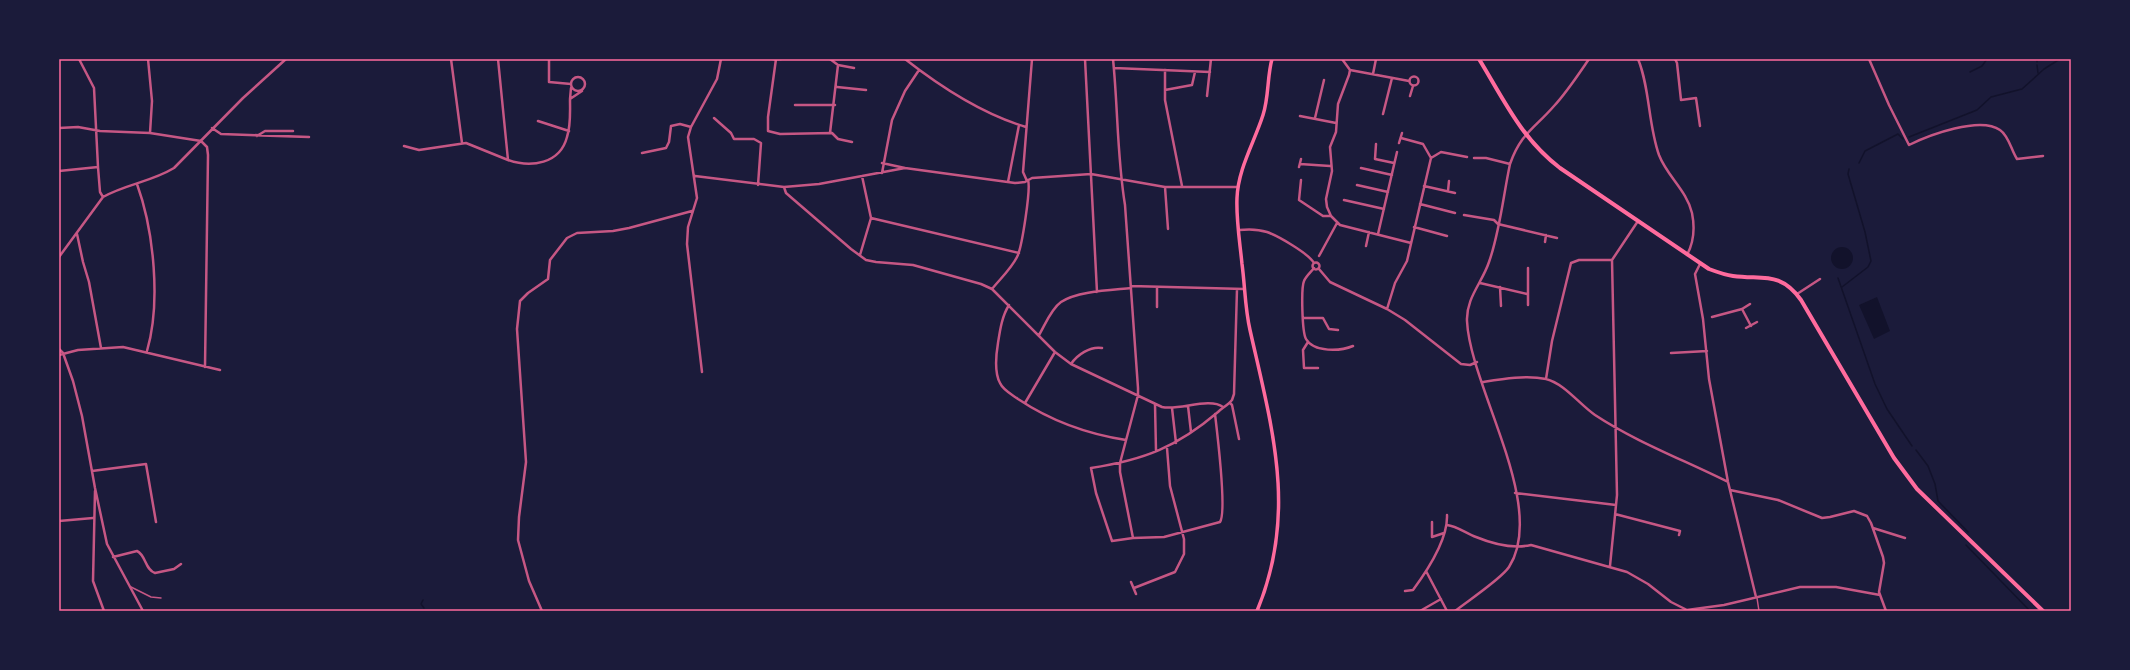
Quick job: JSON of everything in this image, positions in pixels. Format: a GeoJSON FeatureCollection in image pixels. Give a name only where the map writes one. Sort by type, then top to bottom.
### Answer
{"type":"FeatureCollection","features":[{"type":"Feature","properties":{"kind":"main road"},"geometry":{"type":"LineString","coordinates":[[1258,611],[1268,583],[1276,548],[1278,477],[1270,414],[1250,330],[1244,289],[1239,230],[1238,188],[1250,148],[1263,115],[1272,59]]}},
{"type":"Feature","properties":{"kind":"main road"},"geometry":{"type":"LineString","coordinates":[[1479,59],[1525,134],[1547,158],[1709,269],[1734,276],[1767,277],[1790,287],[1797,294],[1894,458],[1917,489],[2043,611]]}},
{"type":"Feature","properties":{"kind":"street"},"geometry":{"type":"LineString","coordinates":[[79,59],[94,88],[95,130],[100,192],[103,197]]}},
{"type":"Feature","properties":{"kind":"street"},"geometry":{"type":"LineString","coordinates":[[149,59],[152,102],[150,133]]}},
{"type":"Feature","properties":{"kind":"street"},"geometry":{"type":"LineString","coordinates":[[59,257],[103,197],[160,176],[174,168],[212,128],[286,59]]}},
{"type":"Feature","properties":{"kind":"street"},"geometry":{"type":"LineString","coordinates":[[451,59],[462,143]]}},
{"type":"Feature","properties":{"kind":"street"},"geometry":{"type":"LineString","coordinates":[[498,59],[508,160]]}},
{"type":"Feature","properties":{"kind":"street"},"geometry":{"type":"LineString","coordinates":[[549,59],[549,82],[571,85],[576,92],[582,91]]}},
{"type":"Feature","properties":{"kind":"street"},"geometry":{"type":"LineString","coordinates":[[702,372],[686,244],[686,235],[697,198],[695,176],[688,137],[690,127],[717,79],[721,59]]}},
{"type":"Feature","properties":{"kind":"street"},"geometry":{"type":"LineString","coordinates":[[781,59],[775,59],[768,117],[768,131],[796,134],[830,133],[834,134],[838,139],[852,142]]}},
{"type":"Feature","properties":{"kind":"street"},"geometry":{"type":"LineString","coordinates":[[830,59],[838,65],[854,68]]}},
{"type":"Feature","properties":{"kind":"street"},"geometry":{"type":"LineString","coordinates":[[905,59],[961,98],[1018,125],[1026,127]]}},
{"type":"Feature","properties":{"kind":"street"},"geometry":{"type":"LineString","coordinates":[[992,289],[1014,262],[1019,253],[1029,191],[1024,172],[1032,59]]}},
{"type":"Feature","properties":{"kind":"street"},"geometry":{"type":"LineString","coordinates":[[1085,59],[1097,292]]}},
{"type":"Feature","properties":{"kind":"street"},"geometry":{"type":"LineString","coordinates":[[1113,59],[1118,121],[1120,178],[1125,205],[1138,395],[1120,463],[1122,488],[1133,538]]}},
{"type":"Feature","properties":{"kind":"street"},"geometry":{"type":"LineString","coordinates":[[1206,96],[1210,72],[1210,59]]}},
{"type":"Feature","properties":{"kind":"street"},"geometry":{"type":"LineString","coordinates":[[1342,59],[1350,70],[1409,81],[1413,86]]}},
{"type":"Feature","properties":{"kind":"street"},"geometry":{"type":"LineString","coordinates":[[1372,74],[1376,59]]}},
{"type":"Feature","properties":{"kind":"street"},"geometry":{"type":"LineString","coordinates":[[1455,611],[1499,578],[1509,566],[1518,548],[1518,508],[1515,493],[1503,440],[1470,340],[1467,313],[1469,303],[1490,262],[1510,164],[1525,134],[1554,107],[1589,59]]}},
{"type":"Feature","properties":{"kind":"street"},"geometry":{"type":"LineString","coordinates":[[1638,59],[1659,156],[1685,196],[1692,215],[1693,241],[1687,255]]}},
{"type":"Feature","properties":{"kind":"street"},"geometry":{"type":"LineString","coordinates":[[1675,59],[1677,63],[1681,100],[1696,98],[1700,126]]}},
{"type":"Feature","properties":{"kind":"street"},"geometry":{"type":"LineString","coordinates":[[1869,59],[1889,105],[1909,145],[1931,135],[1982,124],[1995,127],[2005,134],[2017,159],[2043,156]]}},
{"type":"Feature","properties":{"kind":"street"},"geometry":{"type":"LineString","coordinates":[[830,133],[835,105],[838,65]]}},
{"type":"Feature","properties":{"kind":"street"},"geometry":{"type":"LineString","coordinates":[[1114,68],[1210,72]]}},
{"type":"Feature","properties":{"kind":"street"},"geometry":{"type":"LineString","coordinates":[[882,173],[882,163],[889,132],[898,105],[919,70]]}},
{"type":"Feature","properties":{"kind":"street"},"geometry":{"type":"LineString","coordinates":[[1165,70],[1165,90],[1168,118],[1182,186]]}},
{"type":"Feature","properties":{"kind":"street"},"geometry":{"type":"LineString","coordinates":[[1350,70],[1346,86],[1338,104],[1336,132],[1329,154],[1331,180],[1326,203],[1331,216],[1337,223],[1346,227],[1411,243]]}},
{"type":"Feature","properties":{"kind":"street"},"geometry":{"type":"LineString","coordinates":[[1165,90],[1192,85],[1194,72]]}},
{"type":"Feature","properties":{"kind":"street"},"geometry":{"type":"LineString","coordinates":[[404,146],[419,150],[462,143],[472,145],[508,160],[531,164],[546,161],[560,152],[567,139],[569,131],[570,99],[571,85],[575,78],[583,78],[586,85],[582,91],[570,99]]}},
{"type":"Feature","properties":{"kind":"street"},"geometry":{"type":"LineString","coordinates":[[1383,114],[1392,78]]}},
{"type":"Feature","properties":{"kind":"street"},"geometry":{"type":"LineString","coordinates":[[1409,81],[1412,78],[1417,78],[1418,83],[1413,86],[1410,96]]}},
{"type":"Feature","properties":{"kind":"street"},"geometry":{"type":"LineString","coordinates":[[1316,118],[1324,80]]}},
{"type":"Feature","properties":{"kind":"street"},"geometry":{"type":"LineString","coordinates":[[837,87],[866,90]]}},
{"type":"Feature","properties":{"kind":"street"},"geometry":{"type":"LineString","coordinates":[[796,105],[835,105]]}},
{"type":"Feature","properties":{"kind":"street"},"geometry":{"type":"LineString","coordinates":[[1300,116],[1336,123]]}},
{"type":"Feature","properties":{"kind":"street"},"geometry":{"type":"LineString","coordinates":[[714,118],[731,133],[734,139],[759,140],[761,148],[758,185]]}},
{"type":"Feature","properties":{"kind":"street"},"geometry":{"type":"LineString","coordinates":[[538,121],[569,131]]}},
{"type":"Feature","properties":{"kind":"street"},"geometry":{"type":"LineString","coordinates":[[642,153],[666,148],[669,142],[671,126],[680,124],[690,127]]}},
{"type":"Feature","properties":{"kind":"street"},"geometry":{"type":"LineString","coordinates":[[1008,182],[1018,125]]}},
{"type":"Feature","properties":{"kind":"street"},"geometry":{"type":"LineString","coordinates":[[59,128],[78,127],[95,130],[150,133],[201,141],[207,147],[205,367]]}},
{"type":"Feature","properties":{"kind":"street"},"geometry":{"type":"LineString","coordinates":[[212,128],[221,134],[309,137]]}},
{"type":"Feature","properties":{"kind":"street"},"geometry":{"type":"LineString","coordinates":[[256,136],[265,131],[293,131]]}},
{"type":"Feature","properties":{"kind":"street"},"geometry":{"type":"LineString","coordinates":[[1399,143],[1402,133]]}},
{"type":"Feature","properties":{"kind":"street"},"geometry":{"type":"LineString","coordinates":[[1387,309],[1395,283],[1406,266],[1431,158],[1423,144],[1401,138]]}},
{"type":"Feature","properties":{"kind":"street"},"geometry":{"type":"LineString","coordinates":[[1376,144],[1375,159],[1394,163]]}},
{"type":"Feature","properties":{"kind":"street"},"geometry":{"type":"LineString","coordinates":[[1378,234],[1397,152]]}},
{"type":"Feature","properties":{"kind":"street"},"geometry":{"type":"LineString","coordinates":[[1431,158],[1441,152],[1467,157]]}},
{"type":"Feature","properties":{"kind":"street"},"geometry":{"type":"LineString","coordinates":[[1474,158],[1486,158],[1510,164]]}},
{"type":"Feature","properties":{"kind":"street"},"geometry":{"type":"LineString","coordinates":[[1299,167],[1300,159]]}},
{"type":"Feature","properties":{"kind":"street"},"geometry":{"type":"LineString","coordinates":[[882,163],[905,168],[940,171],[1008,182],[1032,178],[1091,174],[1165,186],[1238,188]]}},
{"type":"Feature","properties":{"kind":"street"},"geometry":{"type":"LineString","coordinates":[[1300,164],[1330,166]]}},
{"type":"Feature","properties":{"kind":"street"},"geometry":{"type":"LineString","coordinates":[[59,171],[98,167]]}},
{"type":"Feature","properties":{"kind":"street"},"geometry":{"type":"LineString","coordinates":[[695,176],[758,185],[784,187],[819,184],[905,168]]}},
{"type":"Feature","properties":{"kind":"street"},"geometry":{"type":"LineString","coordinates":[[1361,168],[1392,176]]}},
{"type":"Feature","properties":{"kind":"street"},"geometry":{"type":"LineString","coordinates":[[860,255],[871,218],[862,176]]}},
{"type":"Feature","properties":{"kind":"street"},"geometry":{"type":"LineString","coordinates":[[1301,180],[1299,200],[1324,216],[1331,216]]}},
{"type":"Feature","properties":{"kind":"street"},"geometry":{"type":"LineString","coordinates":[[1448,191],[1449,181]]}},
{"type":"Feature","properties":{"kind":"street"},"geometry":{"type":"LineString","coordinates":[[138,184],[145,204],[151,245],[154,321],[147,351]]}},
{"type":"Feature","properties":{"kind":"street"},"geometry":{"type":"LineString","coordinates":[[1357,184],[1388,192]]}},
{"type":"Feature","properties":{"kind":"street"},"geometry":{"type":"LineString","coordinates":[[1165,186],[1168,229]]}},
{"type":"Feature","properties":{"kind":"street"},"geometry":{"type":"LineString","coordinates":[[1424,186],[1456,193]]}},
{"type":"Feature","properties":{"kind":"street"},"geometry":{"type":"LineString","coordinates":[[784,187],[786,193],[860,255],[876,262],[913,265],[981,284],[992,289],[1055,352],[1071,364],[1155,404],[1172,408],[1213,404],[1223,407]]}},
{"type":"Feature","properties":{"kind":"street"},"geometry":{"type":"LineString","coordinates":[[1344,200],[1384,209]]}},
{"type":"Feature","properties":{"kind":"street"},"geometry":{"type":"LineString","coordinates":[[1420,204],[1456,213]]}},
{"type":"Feature","properties":{"kind":"street"},"geometry":{"type":"LineString","coordinates":[[542,611],[529,581],[518,540],[518,517],[526,462],[517,330],[520,301],[528,293],[548,279],[550,260],[567,238],[577,233],[613,231],[629,228],[692,211]]}},
{"type":"Feature","properties":{"kind":"street"},"geometry":{"type":"LineString","coordinates":[[1464,215],[1494,220],[1498,224],[1557,238]]}},
{"type":"Feature","properties":{"kind":"street"},"geometry":{"type":"LineString","coordinates":[[871,218],[1019,253]]}},
{"type":"Feature","properties":{"kind":"street"},"geometry":{"type":"LineString","coordinates":[[1610,566],[1616,506],[1616,427],[1612,260],[1638,221]]}},
{"type":"Feature","properties":{"kind":"street"},"geometry":{"type":"LineString","coordinates":[[1319,256],[1337,223]]}},
{"type":"Feature","properties":{"kind":"street"},"geometry":{"type":"LineString","coordinates":[[1414,227],[1447,236]]}},
{"type":"Feature","properties":{"kind":"street"},"geometry":{"type":"LineString","coordinates":[[1239,230],[1253,229],[1268,232],[1308,257],[1314,263],[1319,264],[1319,269],[1330,282],[1387,309],[1405,320],[1461,364],[1470,365],[1477,362]]}},
{"type":"Feature","properties":{"kind":"street"},"geometry":{"type":"LineString","coordinates":[[1366,246],[1369,232]]}},
{"type":"Feature","properties":{"kind":"street"},"geometry":{"type":"LineString","coordinates":[[77,234],[83,262],[90,282],[100,348]]}},
{"type":"Feature","properties":{"kind":"street"},"geometry":{"type":"LineString","coordinates":[[1544,242],[1546,235]]}},
{"type":"Feature","properties":{"kind":"street"},"geometry":{"type":"LineString","coordinates":[[1546,379],[1552,341],[1571,263],[1579,260],[1612,260]]}},
{"type":"Feature","properties":{"kind":"street"},"geometry":{"type":"LineString","coordinates":[[1314,263],[1314,268],[1304,283],[1305,336],[1308,342],[1323,349],[1345,349],[1353,346]]}},
{"type":"Feature","properties":{"kind":"street"},"geometry":{"type":"LineString","coordinates":[[1700,264],[1695,274],[1705,319],[1709,379],[1728,482],[1756,596]]}},
{"type":"Feature","properties":{"kind":"street"},"geometry":{"type":"LineString","coordinates":[[1314,268],[1319,269]]}},
{"type":"Feature","properties":{"kind":"street"},"geometry":{"type":"LineString","coordinates":[[1528,268],[1528,305]]}},
{"type":"Feature","properties":{"kind":"street"},"geometry":{"type":"LineString","coordinates":[[1797,294],[1820,279]]}},
{"type":"Feature","properties":{"kind":"street"},"geometry":{"type":"LineString","coordinates":[[1480,283],[1527,294]]}},
{"type":"Feature","properties":{"kind":"street"},"geometry":{"type":"LineString","coordinates":[[1039,335],[1054,309],[1062,302],[1097,292],[1131,287],[1244,289]]}},
{"type":"Feature","properties":{"kind":"street"},"geometry":{"type":"LineString","coordinates":[[1157,287],[1157,307]]}},
{"type":"Feature","properties":{"kind":"street"},"geometry":{"type":"LineString","coordinates":[[1500,287],[1501,306]]}},
{"type":"Feature","properties":{"kind":"street"},"geometry":{"type":"LineString","coordinates":[[1215,414],[1222,501],[1222,519],[1220,522],[1181,531],[1164,537],[1133,538],[1112,541],[1096,493],[1091,468],[1120,463],[1168,448],[1191,433],[1223,407],[1230,403],[1234,394],[1237,289]]}},
{"type":"Feature","properties":{"kind":"street"},"geometry":{"type":"LineString","coordinates":[[1712,317],[1742,310],[1750,304]]}},
{"type":"Feature","properties":{"kind":"street"},"geometry":{"type":"LineString","coordinates":[[1009,305],[1004,315],[1000,332],[996,367],[1000,384],[1024,403],[1066,425],[1085,432],[1126,440]]}},
{"type":"Feature","properties":{"kind":"street"},"geometry":{"type":"LineString","coordinates":[[1742,310],[1751,326]]}},
{"type":"Feature","properties":{"kind":"street"},"geometry":{"type":"LineString","coordinates":[[1304,318],[1323,318],[1329,329],[1338,330]]}},
{"type":"Feature","properties":{"kind":"street"},"geometry":{"type":"LineString","coordinates":[[1746,328],[1757,322]]}},
{"type":"Feature","properties":{"kind":"street"},"geometry":{"type":"LineString","coordinates":[[1308,342],[1303,350],[1304,368],[1318,368]]}},
{"type":"Feature","properties":{"kind":"street"},"geometry":{"type":"LineString","coordinates":[[59,355],[63,353],[100,348],[123,347],[147,351],[220,370]]}},
{"type":"Feature","properties":{"kind":"street"},"geometry":{"type":"LineString","coordinates":[[1071,364],[1081,354],[1097,347],[1102,348]]}},
{"type":"Feature","properties":{"kind":"street"},"geometry":{"type":"LineString","coordinates":[[59,349],[63,353],[78,396],[104,533],[114,557],[143,611]]}},
{"type":"Feature","properties":{"kind":"street"},"geometry":{"type":"LineString","coordinates":[[1671,353],[1707,351]]}},
{"type":"Feature","properties":{"kind":"street"},"geometry":{"type":"LineString","coordinates":[[1024,403],[1055,352]]}},
{"type":"Feature","properties":{"kind":"street"},"geometry":{"type":"LineString","coordinates":[[1483,382],[1504,379],[1546,379],[1560,386],[1595,414],[1616,427],[1728,482]]}},
{"type":"Feature","properties":{"kind":"street"},"geometry":{"type":"LineString","coordinates":[[1230,403],[1232,405],[1238,439]]}},
{"type":"Feature","properties":{"kind":"street"},"geometry":{"type":"LineString","coordinates":[[1155,404],[1156,451]]}},
{"type":"Feature","properties":{"kind":"street"},"geometry":{"type":"LineString","coordinates":[[1188,406],[1191,433]]}},
{"type":"Feature","properties":{"kind":"street"},"geometry":{"type":"LineString","coordinates":[[1172,408],[1176,443]]}},
{"type":"Feature","properties":{"kind":"street"},"geometry":{"type":"LineString","coordinates":[[1134,588],[1164,578],[1179,568],[1184,554],[1185,546],[1170,486],[1168,448]]}},
{"type":"Feature","properties":{"kind":"street"},"geometry":{"type":"LineString","coordinates":[[92,471],[146,464],[156,522]]}},
{"type":"Feature","properties":{"kind":"street"},"geometry":{"type":"LineString","coordinates":[[95,488],[93,518],[93,581],[104,611]]}},
{"type":"Feature","properties":{"kind":"street"},"geometry":{"type":"LineString","coordinates":[[1730,490],[1778,500],[1822,518],[1859,511],[1867,516],[1873,528],[1884,563],[1879,586],[1880,595],[1886,611]]}},
{"type":"Feature","properties":{"kind":"street"},"geometry":{"type":"LineString","coordinates":[[1515,493],[1616,506]]}},
{"type":"Feature","properties":{"kind":"street"},"geometry":{"type":"LineString","coordinates":[[1615,514],[1680,531],[1679,535]]}},
{"type":"Feature","properties":{"kind":"street"},"geometry":{"type":"LineString","coordinates":[[1405,591],[1412,590],[1426,571],[1447,525],[1447,515]]}},
{"type":"Feature","properties":{"kind":"street"},"geometry":{"type":"LineString","coordinates":[[59,520],[93,518]]}},
{"type":"Feature","properties":{"kind":"street"},"geometry":{"type":"LineString","coordinates":[[1432,522],[1432,538],[1444,533]]}},
{"type":"Feature","properties":{"kind":"street"},"geometry":{"type":"LineString","coordinates":[[1447,525],[1478,538],[1518,548],[1531,545],[1610,566],[1639,578],[1671,602],[1687,610],[1724,605],[1756,596],[1811,586],[1836,587],[1880,595]]}},
{"type":"Feature","properties":{"kind":"street"},"geometry":{"type":"LineString","coordinates":[[1873,528],[1905,538]]}},
{"type":"Feature","properties":{"kind":"street"},"geometry":{"type":"LineString","coordinates":[[114,557],[135,550],[139,552],[150,571],[155,573],[174,569],[181,564]]}},
{"type":"Feature","properties":{"kind":"street"},"geometry":{"type":"LineString","coordinates":[[1426,571],[1447,611]]}},
{"type":"Feature","properties":{"kind":"street"},"geometry":{"type":"LineString","coordinates":[[1131,582],[1136,594]]}},
{"type":"Feature","properties":{"kind":"street"},"geometry":{"type":"LineString","coordinates":[[1420,611],[1441,599]]}},
{"type":"Feature","properties":{"kind":"lane"},"geometry":{"type":"LineString","coordinates":[[130,586],[151,598],[162,598]]}},
{"type":"Feature","properties":{"kind":"lane"},"geometry":{"type":"LineString","coordinates":[[1756,596],[1759,611]]}},
{"type":"Feature","properties":{"kind":"shaded area"},"geometry":{"type":"Polygon","coordinates":[[[1842,247],[1850,250],[1853,258],[1850,266],[1842,269],[1834,266],[1831,258],[1834,250],[1842,247]]]}},
{"type":"Feature","properties":{"kind":"shaded area"},"geometry":{"type":"Polygon","coordinates":[[[1877,297],[1890,331],[1874,339],[1859,305],[1877,297]]]}},
{"type":"Feature","properties":{"kind":"waterway"},"geometry":{"type":"LineString","coordinates":[[1970,72],[1982,66],[1987,59]]}},
{"type":"Feature","properties":{"kind":"waterway"},"geometry":{"type":"LineString","coordinates":[[2044,69],[2060,59]]}},
{"type":"Feature","properties":{"kind":"waterway"},"geometry":{"type":"LineString","coordinates":[[2037,65],[2038,73]]}},
{"type":"Feature","properties":{"kind":"waterway"},"geometry":{"type":"LineString","coordinates":[[1909,137],[1977,110],[1991,97],[2022,89],[2043,70]]}},
{"type":"Feature","properties":{"kind":"waterway"},"geometry":{"type":"LineString","coordinates":[[1859,163],[1865,151],[1898,134],[1903,139]]}},
{"type":"Feature","properties":{"kind":"waterway"},"geometry":{"type":"LineString","coordinates":[[1842,287],[1868,267],[1871,261],[1865,232],[1848,174],[1849,169]]}},
{"type":"Feature","properties":{"kind":"waterway"},"geometry":{"type":"LineString","coordinates":[[1838,278],[1875,384],[1887,409],[1912,446]]}},
{"type":"Feature","properties":{"kind":"waterway"},"geometry":{"type":"LineString","coordinates":[[1916,450],[1928,466],[1935,484],[1938,501],[1968,532]]}},
{"type":"Feature","properties":{"kind":"waterway"},"geometry":{"type":"LineString","coordinates":[[1966,545],[2030,611]]}},
{"type":"Feature","properties":{"kind":"waterway"},"geometry":{"type":"LineString","coordinates":[[423,600],[421,604],[424,608]]}}]}
